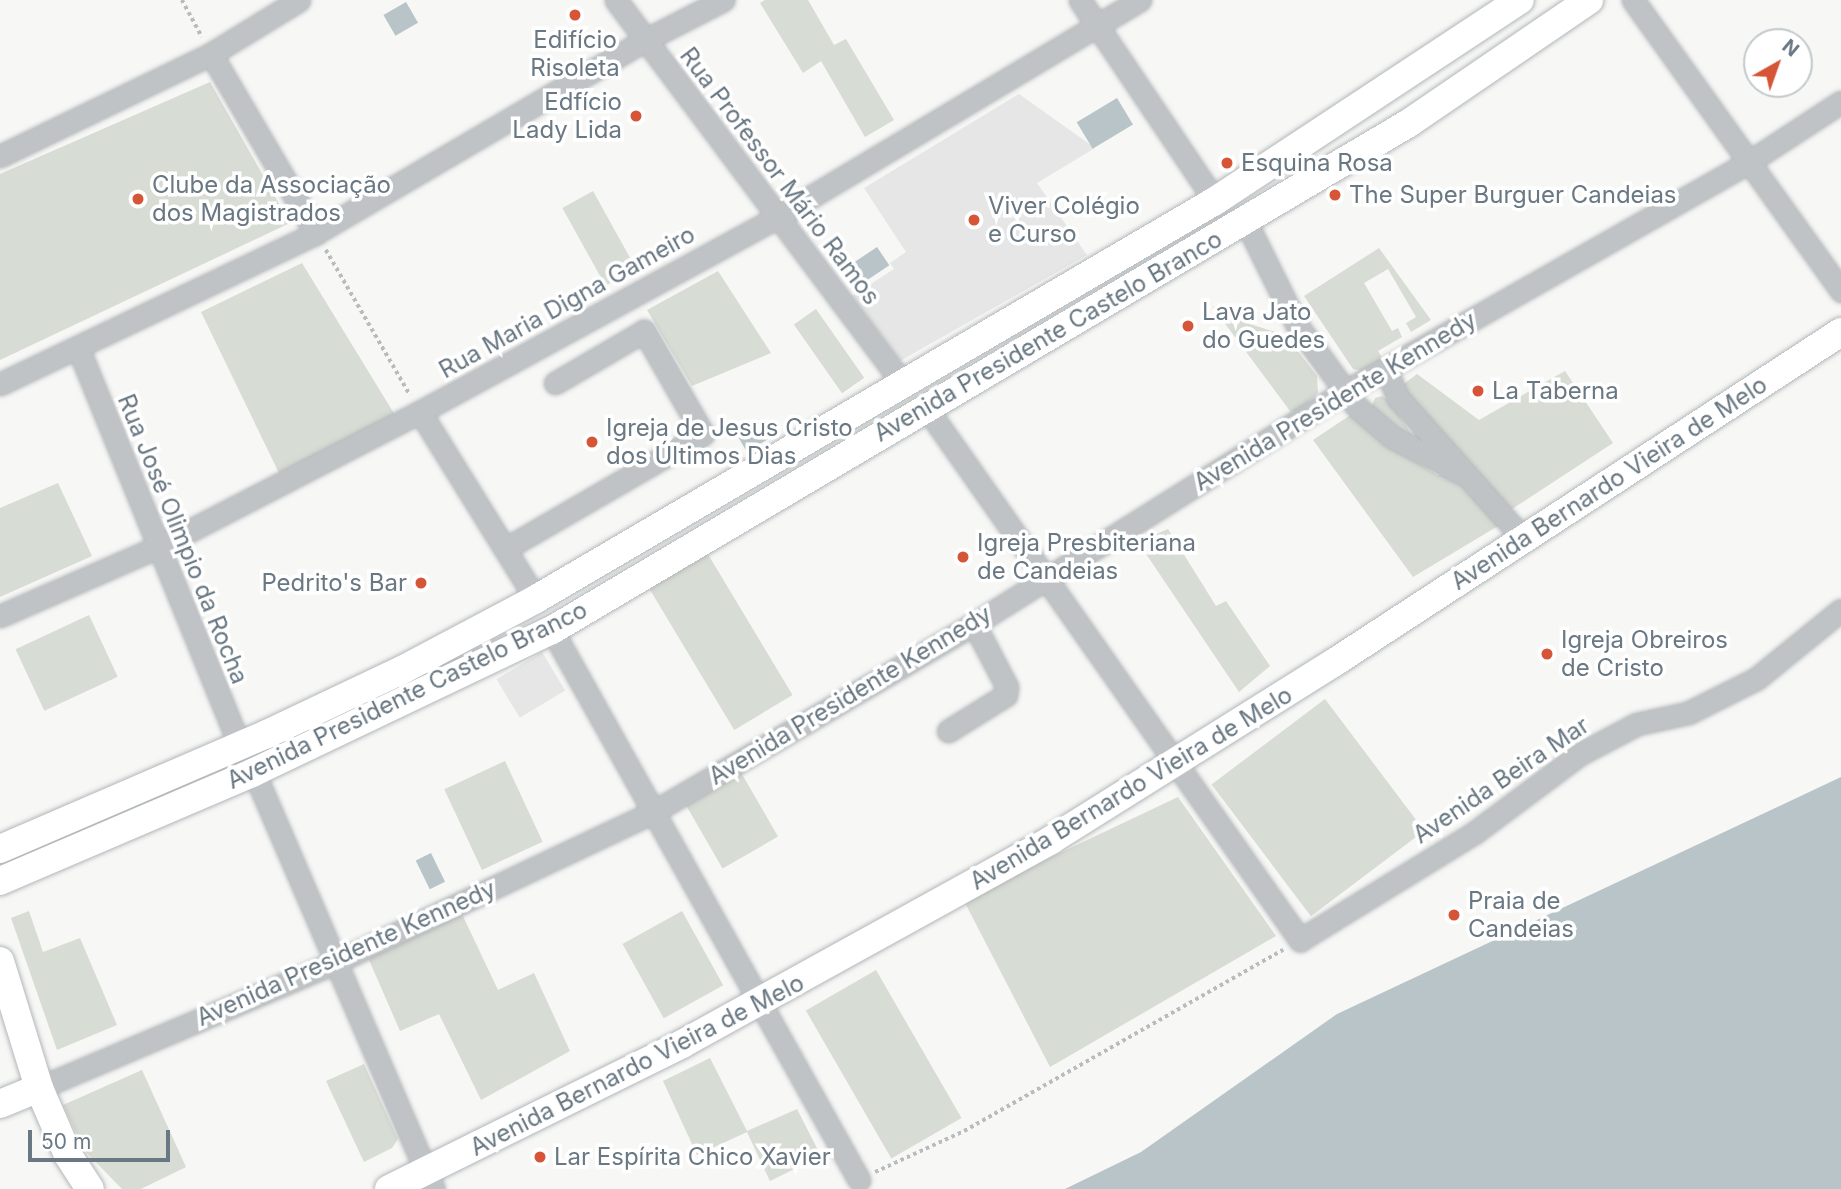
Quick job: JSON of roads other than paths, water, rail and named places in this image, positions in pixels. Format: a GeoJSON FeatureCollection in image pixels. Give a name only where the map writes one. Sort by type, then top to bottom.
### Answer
{"type":"FeatureCollection","features":[{"type":"Feature","properties":{"kind":"main road","name":"Avenida Presidente Castelo Branco"},"geometry":{"type":"LineString","coordinates":[[0,849],[240,746],[402,670],[536,599],[1214,201],[1520,0]]}},
{"type":"Feature","properties":{"kind":"main road","name":"Avenida Presidente Castelo Branco"},"geometry":{"type":"LineString","coordinates":[[0,881],[254,772],[552,630],[925,406],[1409,123],[1589,0]]}},
{"type":"Feature","properties":{"kind":"main road","name":"Avenida Bernardo Vieira de Melo"},"geometry":{"type":"LineString","coordinates":[[389,1189],[430,1180],[762,1002],[1176,764],[1841,332]]}},
{"type":"Feature","properties":{"kind":"main road"},"geometry":{"type":"LineString","coordinates":[[734,483],[751,512]]}},
{"type":"Feature","properties":{"kind":"main road"},"geometry":{"type":"LineString","coordinates":[[0,961],[39,1088],[68,1155],[90,1189]]}},
{"type":"Feature","properties":{"kind":"main road","name":"Avenida Presidente Kennedy"},"geometry":{"type":"LineString","coordinates":[[0,1104],[39,1088]]}},
{"type":"Feature","properties":{"kind":"street"},"geometry":{"type":"LineString","coordinates":[[0,156],[211,54],[299,0]]}},
{"type":"Feature","properties":{"kind":"street","name":"Rua Professor Mário Ramos"},"geometry":{"type":"LineString","coordinates":[[616,0],[903,383]]}},
{"type":"Feature","properties":{"kind":"street"},"geometry":{"type":"LineString","coordinates":[[0,384],[79,350],[316,233],[645,40],[723,0]]}},
{"type":"Feature","properties":{"kind":"street"},"geometry":{"type":"LineString","coordinates":[[1080,0],[1214,201]]}},
{"type":"Feature","properties":{"kind":"street","name":"Rua Maria Digna Gameiro"},"geometry":{"type":"LineString","coordinates":[[0,616],[156,548],[420,412],[777,217],[1140,0]]}},
{"type":"Feature","properties":{"kind":"street"},"geometry":{"type":"LineString","coordinates":[[1633,0],[1752,160],[1841,291]]}},
{"type":"Feature","properties":{"kind":"street"},"geometry":{"type":"LineString","coordinates":[[211,54],[316,233]]}},
{"type":"Feature","properties":{"kind":"street","name":"Avenida Presidente Kennedy"},"geometry":{"type":"LineString","coordinates":[[39,1088],[334,962],[655,811],[974,624],[1043,577],[1346,391],[1752,160],[1841,102]]}},
{"type":"Feature","properties":{"kind":"street"},"geometry":{"type":"LineString","coordinates":[[1245,220],[1297,325],[1356,406],[1391,437],[1459,472],[1483,489],[1522,537]]}},
{"type":"Feature","properties":{"kind":"street"},"geometry":{"type":"LineString","coordinates":[[505,549],[702,434],[644,331],[555,383]]}},
{"type":"Feature","properties":{"kind":"street","name":"Rua José Olimpio da Rocha"},"geometry":{"type":"LineString","coordinates":[[79,350],[156,548],[240,746]]}},
{"type":"Feature","properties":{"kind":"street"},"geometry":{"type":"LineString","coordinates":[[1386,369],[1398,398],[1459,472]]}},
{"type":"Feature","properties":{"kind":"street"},"geometry":{"type":"LineString","coordinates":[[925,406],[1176,764]]}},
{"type":"Feature","properties":{"kind":"street"},"geometry":{"type":"LineString","coordinates":[[420,412],[536,599]]}},
{"type":"Feature","properties":{"kind":"street","name":"Avenida Beira Mar"},"geometry":{"type":"LineString","coordinates":[[1176,764],[1300,940],[1474,833],[1580,754],[1637,724],[1688,713],[1756,679],[1841,610]]}},
{"type":"Feature","properties":{"kind":"street"},"geometry":{"type":"LineString","coordinates":[[948,731],[1006,695],[1007,687],[974,624]]}},
{"type":"Feature","properties":{"kind":"street"},"geometry":{"type":"LineString","coordinates":[[552,630],[859,1180]]}},
{"type":"Feature","properties":{"kind":"street"},"geometry":{"type":"LineString","coordinates":[[254,772],[430,1180]]}},
{"type":"Feature","properties":{"kind":"place","name":"Edifício Risoleta"},"geometry":{"type":"Point","coordinates":[575,15]}},
{"type":"Feature","properties":{"kind":"place","name":"Edfício Lady Lida"},"geometry":{"type":"Point","coordinates":[636,116]}},
{"type":"Feature","properties":{"kind":"place","name":"Esquina Rosa"},"geometry":{"type":"Point","coordinates":[1227,163]}},
{"type":"Feature","properties":{"kind":"place","name":"The Super Burguer Candeias"},"geometry":{"type":"Point","coordinates":[1335,195]}},
{"type":"Feature","properties":{"kind":"place","name":"Clube da Associação dos Magistrados"},"geometry":{"type":"Point","coordinates":[138,199]}},
{"type":"Feature","properties":{"kind":"place","name":"Viver Colégio e Curso"},"geometry":{"type":"Point","coordinates":[974,220]}},
{"type":"Feature","properties":{"kind":"place","name":"Lava Jato do Guedes"},"geometry":{"type":"Point","coordinates":[1188,326]}},
{"type":"Feature","properties":{"kind":"place","name":"La Taberna"},"geometry":{"type":"Point","coordinates":[1478,391]}},
{"type":"Feature","properties":{"kind":"place","name":"Igreja de Jesus Cristo dos Últimos Dias"},"geometry":{"type":"Point","coordinates":[592,442]}},
{"type":"Feature","properties":{"kind":"place","name":"Igreja Presbiteriana de Candeias"},"geometry":{"type":"Point","coordinates":[963,557]}},
{"type":"Feature","properties":{"kind":"place","name":"Pedrito's Bar"},"geometry":{"type":"Point","coordinates":[421,583]}},
{"type":"Feature","properties":{"kind":"place","name":"Igreja Obreiros de Cristo"},"geometry":{"type":"Point","coordinates":[1547,654]}},
{"type":"Feature","properties":{"kind":"place","name":"Praia de Candeias"},"geometry":{"type":"Point","coordinates":[1454,915]}},
{"type":"Feature","properties":{"kind":"place","name":"Lar Espírita Chico Xavier"},"geometry":{"type":"Point","coordinates":[540,1157]}}]}
